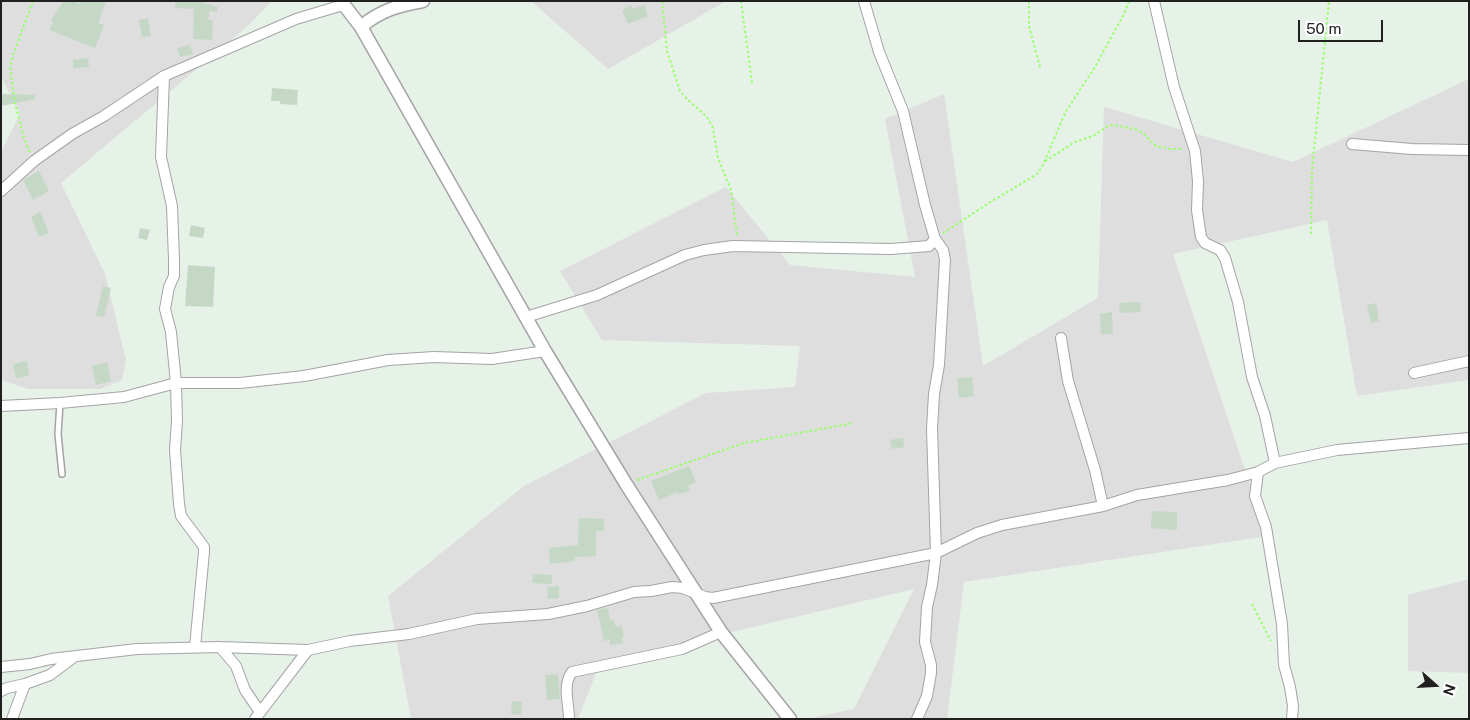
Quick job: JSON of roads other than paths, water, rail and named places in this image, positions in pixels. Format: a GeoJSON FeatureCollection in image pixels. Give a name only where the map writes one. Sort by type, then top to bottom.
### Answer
{"type":"FeatureCollection","features":[{"type":"Feature","properties":{"kind":"street"},"geometry":{"type":"LineString","coordinates":[[361,27],[371,18],[384,11],[404,4],[423,1]]}},
{"type":"Feature","properties":{"kind":"street"},"geometry":{"type":"LineString","coordinates":[[864,1],[878,52],[902,111],[935,239],[943,250],[945,260],[939,365],[934,394],[932,429],[936,554],[927,607],[925,642],[931,665],[931,673],[927,696],[917,719]]}},
{"type":"Feature","properties":{"kind":"street"},"geometry":{"type":"LineString","coordinates":[[1154,1],[1174,88],[1195,151],[1198,181],[1197,210],[1201,236],[1205,243],[1220,250],[1225,258],[1238,302],[1252,377],[1265,416],[1275,463]]}},
{"type":"Feature","properties":{"kind":"street"},"geometry":{"type":"LineString","coordinates":[[1,191],[34,161],[72,134],[104,116],[164,76],[296,19],[342,3],[361,27],[544,352],[626,484],[721,632],[790,719]]}},
{"type":"Feature","properties":{"kind":"street"},"geometry":{"type":"LineString","coordinates":[[164,76],[161,157],[172,206],[174,260],[174,276],[169,286],[165,309],[171,332],[176,383],[177,421],[175,450],[179,504],[181,516],[204,547],[195,647]]}},
{"type":"Feature","properties":{"kind":"street"},"geometry":{"type":"LineString","coordinates":[[1352,144],[1412,150],[1469,150]]}},
{"type":"Feature","properties":{"kind":"street"},"geometry":{"type":"LineString","coordinates":[[526,317],[597,295],[685,255],[704,250],[733,246],[891,249],[929,246],[935,239]]}},
{"type":"Feature","properties":{"kind":"street"},"geometry":{"type":"LineString","coordinates":[[1061,338],[1068,381],[1095,470],[1103,506]]}},
{"type":"Feature","properties":{"kind":"street"},"geometry":{"type":"LineString","coordinates":[[1,406],[60,403],[124,396],[176,383],[219,384],[304,376],[388,360],[434,357],[492,359],[544,352]]}},
{"type":"Feature","properties":{"kind":"street"},"geometry":{"type":"LineString","coordinates":[[1414,373],[1469,361]]}},
{"type":"Feature","properties":{"kind":"street"},"geometry":{"type":"LineString","coordinates":[[1,667],[137,649],[220,647],[308,650],[350,641],[409,634],[478,619],[548,614],[587,606],[634,592],[672,587],[683,588],[705,597],[713,598],[936,554],[978,533],[1002,525],[1103,506],[1137,495],[1228,480],[1258,472],[1275,463],[1337,450],[1469,438]]}},
{"type":"Feature","properties":{"kind":"street"},"geometry":{"type":"LineString","coordinates":[[1258,472],[1255,496],[1266,527],[1282,624],[1284,665],[1293,706],[1292,719]]}},
{"type":"Feature","properties":{"kind":"street"},"geometry":{"type":"LineString","coordinates":[[569,719],[566,684],[572,672],[682,649],[721,632]]}},
{"type":"Feature","properties":{"kind":"street"},"geometry":{"type":"LineString","coordinates":[[220,647],[236,666],[257,715],[308,650]]}},
{"type":"Feature","properties":{"kind":"street"},"geometry":{"type":"LineString","coordinates":[[1,691],[50,675],[74,657]]}},
{"type":"Feature","properties":{"kind":"street"},"geometry":{"type":"LineString","coordinates":[[12,719],[26,684]]}},
{"type":"Feature","properties":{"kind":"lane"},"geometry":{"type":"LineString","coordinates":[[60,403],[58,434],[62,474]]}}]}
